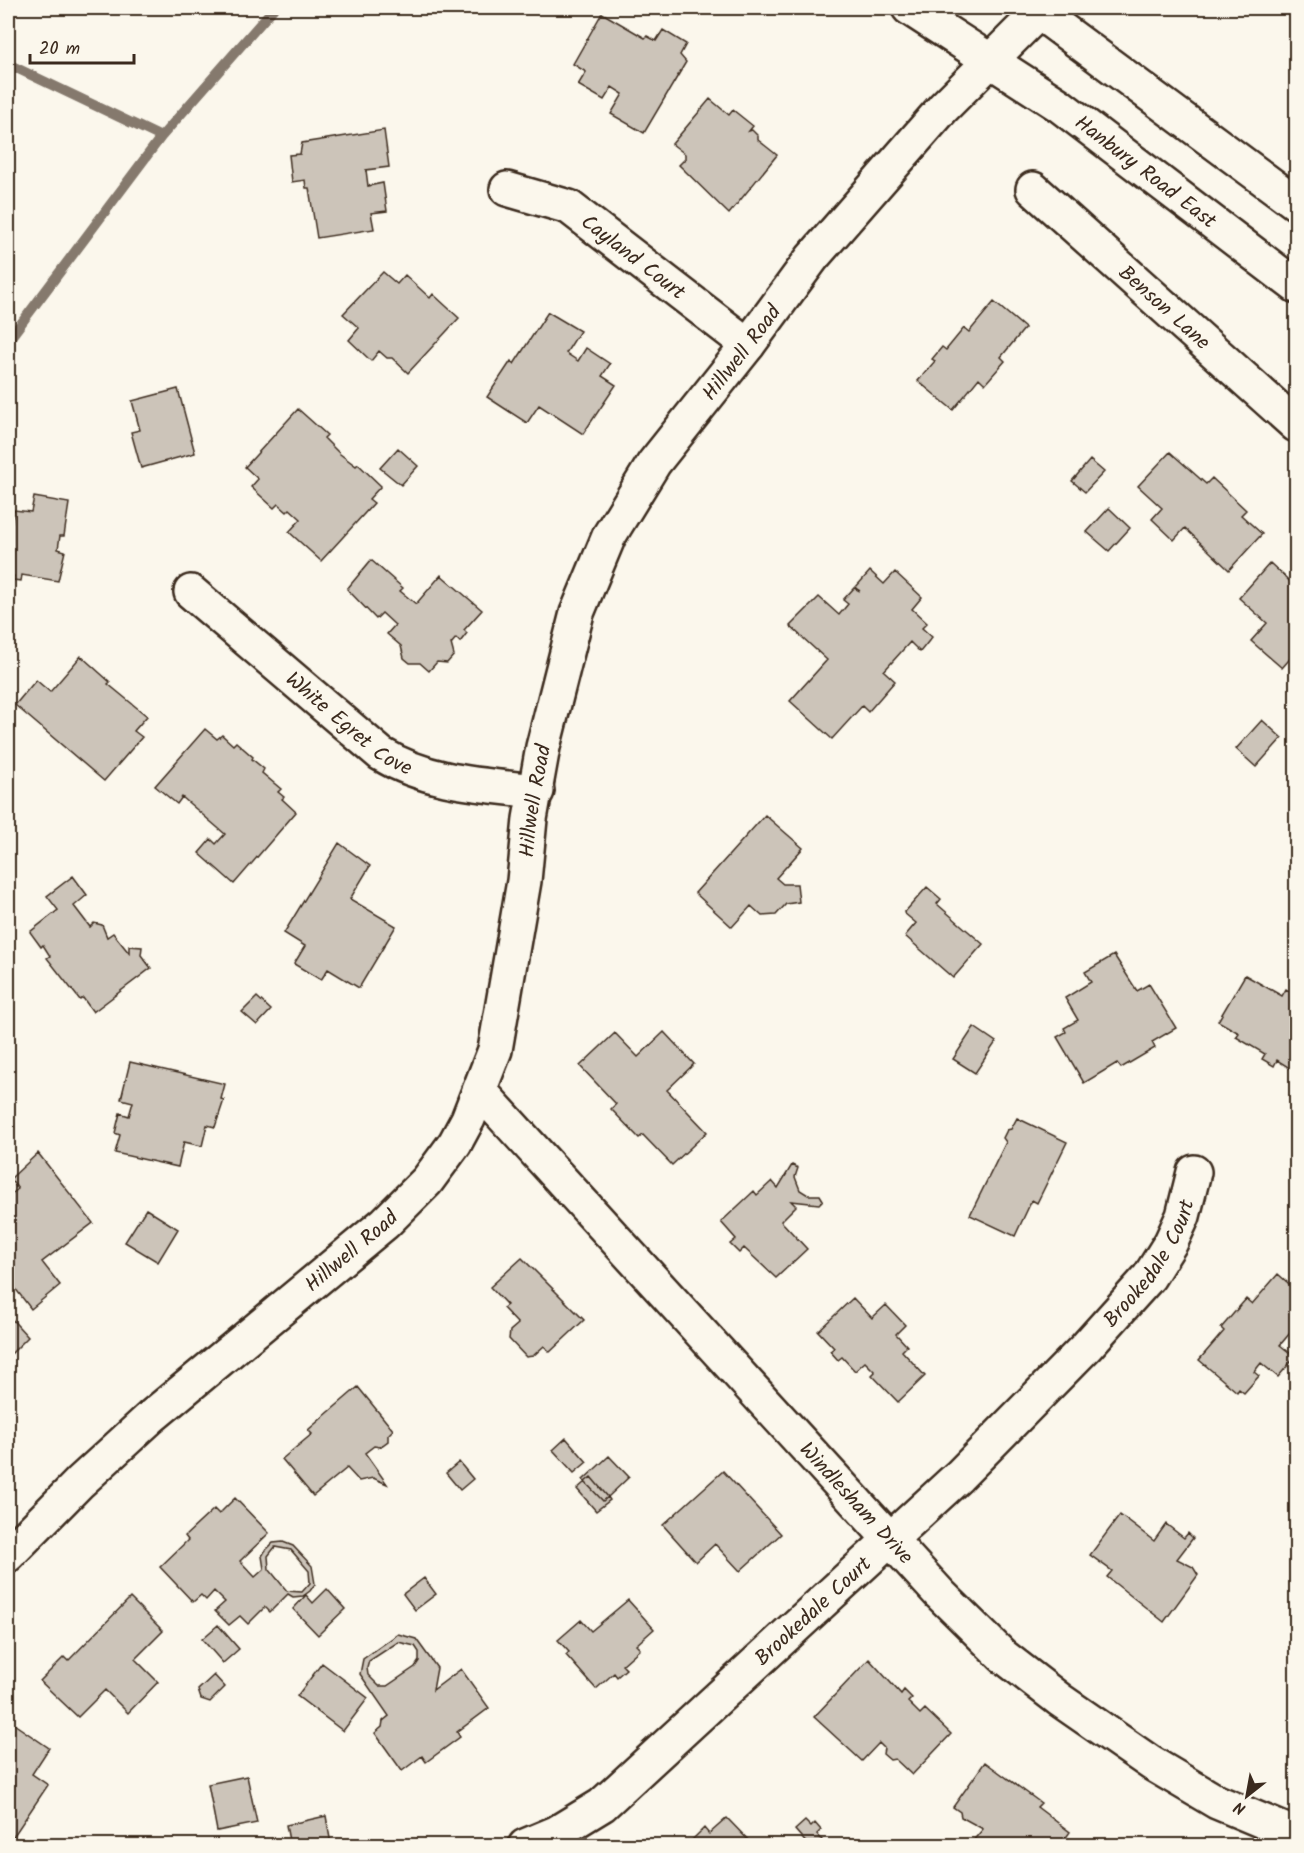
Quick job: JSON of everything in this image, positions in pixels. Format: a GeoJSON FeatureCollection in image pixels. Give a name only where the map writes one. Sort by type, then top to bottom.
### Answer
{"type":"FeatureCollection","features":[{"type":"Feature","properties":{"kind":"street","name":"Hanbury Road East"},"geometry":{"type":"LineString","coordinates":[[909,8],[993,60],[1059,105],[1296,286]]}},
{"type":"Feature","properties":{"kind":"street","name":"Hillwell Road"},"geometry":{"type":"LineString","coordinates":[[8,1555],[80,1482],[151,1418],[385,1223],[427,1181],[455,1143],[480,1091],[495,1050],[543,747],[577,613],[609,536],[654,463],[748,345],[812,258],[943,108],[993,60],[1038,9]]}},
{"type":"Feature","properties":{"kind":"street"},"geometry":{"type":"LineString","coordinates":[[1038,9],[1296,203]]}},
{"type":"Feature","properties":{"kind":"street","name":"Cayland Court"},"geometry":{"type":"LineString","coordinates":[[507,189],[569,207],[748,345]]}},
{"type":"Feature","properties":{"kind":"street","name":"Benson Lane"},"geometry":{"type":"LineString","coordinates":[[1033,189],[1296,425]]}},
{"type":"Feature","properties":{"kind":"street","name":"White Egret Cove"},"geometry":{"type":"LineString","coordinates":[[191,592],[381,754],[399,765],[439,779],[537,791]]}},
{"type":"Feature","properties":{"kind":"street","name":"Windlesham Drive"},"geometry":{"type":"LineString","coordinates":[[480,1091],[890,1539],[1003,1656],[1060,1700],[1151,1763],[1217,1802],[1296,1835]]}},
{"type":"Feature","properties":{"kind":"street","name":"Brookedale Court"},"geometry":{"type":"LineString","coordinates":[[525,1845],[556,1833],[602,1804],[959,1476],[1086,1347],[1149,1277],[1183,1216],[1194,1172]]}},
{"type":"Feature","properties":{"kind":"building"},"geometry":{"type":"Polygon","coordinates":[[[602,13],[645,38],[647,36],[656,41],[663,30],[686,44],[680,55],[686,62],[644,133],[611,114],[623,94],[612,87],[604,100],[578,85],[586,72],[573,64],[602,13]]]}},
{"type":"Feature","properties":{"kind":"building"},"geometry":{"type":"Polygon","coordinates":[[[710,99],[729,115],[733,110],[753,126],[749,131],[752,130],[758,136],[758,140],[777,155],[729,214],[679,165],[685,159],[685,154],[672,144],[710,99]]]}},
{"type":"Feature","properties":{"kind":"building"},"geometry":{"type":"Polygon","coordinates":[[[384,130],[389,167],[366,170],[368,186],[383,183],[387,211],[371,213],[374,229],[317,238],[309,188],[306,188],[305,180],[292,182],[289,155],[300,154],[302,143],[384,130]]]}},
{"type":"Feature","properties":{"kind":"building"},"geometry":{"type":"Polygon","coordinates":[[[383,272],[397,284],[405,275],[430,298],[433,294],[459,318],[408,373],[392,358],[387,358],[379,351],[371,361],[349,340],[359,328],[343,314],[383,272]]]}},
{"type":"Feature","properties":{"kind":"building"},"geometry":{"type":"Polygon","coordinates":[[[994,302],[1025,328],[1001,357],[1005,361],[985,384],[979,378],[953,410],[918,381],[935,361],[932,359],[942,347],[946,350],[964,328],[969,332],[994,302]]]}},
{"type":"Feature","properties":{"kind":"building"},"geometry":{"type":"Polygon","coordinates":[[[548,312],[580,331],[566,353],[578,361],[586,348],[610,364],[602,376],[616,385],[583,434],[539,405],[527,423],[487,397],[511,361],[514,364],[548,312]]]}},
{"type":"Feature","properties":{"kind":"building"},"geometry":{"type":"Polygon","coordinates":[[[178,389],[195,453],[141,468],[131,432],[140,430],[132,401],[178,389]]]}},
{"type":"Feature","properties":{"kind":"building"},"geometry":{"type":"Polygon","coordinates":[[[298,409],[327,435],[324,438],[340,454],[356,466],[358,464],[381,486],[369,499],[374,503],[321,561],[289,532],[301,519],[290,509],[287,512],[278,504],[274,508],[251,487],[258,479],[245,467],[298,409]]]}},
{"type":"Feature","properties":{"kind":"building"},"geometry":{"type":"Polygon","coordinates":[[[398,448],[418,466],[401,485],[380,468],[398,448]]]}},
{"type":"Feature","properties":{"kind":"building"},"geometry":{"type":"Polygon","coordinates":[[[1170,452],[1206,484],[1212,478],[1246,510],[1241,515],[1262,534],[1229,570],[1185,528],[1174,540],[1152,519],[1162,508],[1138,486],[1170,452]]]}},
{"type":"Feature","properties":{"kind":"building"},"geometry":{"type":"Polygon","coordinates":[[[1090,460],[1104,472],[1085,492],[1072,481],[1090,460]]]}},
{"type":"Feature","properties":{"kind":"building"},"geometry":{"type":"Polygon","coordinates":[[[34,497],[69,503],[64,536],[60,536],[58,549],[65,551],[58,581],[22,575],[21,581],[13,580],[14,576],[8,575],[8,528],[11,525],[14,510],[31,512],[34,497]]]}},
{"type":"Feature","properties":{"kind":"building"},"geometry":{"type":"Polygon","coordinates":[[[1109,508],[1130,528],[1109,551],[1087,532],[1109,508]]]}},
{"type":"Feature","properties":{"kind":"building"},"geometry":{"type":"Polygon","coordinates":[[[371,560],[403,588],[400,591],[416,604],[441,575],[482,610],[464,630],[467,633],[460,642],[456,638],[451,644],[454,655],[447,663],[437,662],[429,671],[420,663],[410,663],[404,658],[401,646],[387,634],[395,625],[382,613],[376,619],[347,589],[371,560]]]}},
{"type":"Feature","properties":{"kind":"building"},"geometry":{"type":"Polygon","coordinates":[[[1270,563],[1296,587],[1296,652],[1282,668],[1251,641],[1267,623],[1239,598],[1270,563]]]}},
{"type":"Feature","properties":{"kind":"building"},"geometry":{"type":"Polygon","coordinates":[[[870,571],[884,584],[895,572],[922,597],[912,609],[927,623],[922,628],[932,637],[920,652],[910,642],[884,671],[895,681],[868,712],[862,706],[832,739],[790,701],[827,660],[790,626],[819,597],[839,615],[848,604],[843,600],[854,588],[860,591],[855,588],[870,571]]]}},
{"type":"Feature","properties":{"kind":"building"},"geometry":{"type":"Polygon","coordinates":[[[81,656],[110,682],[108,684],[147,716],[134,731],[142,737],[104,781],[15,705],[36,680],[50,692],[81,656]]]}},
{"type":"Feature","properties":{"kind":"building"},"geometry":{"type":"Polygon","coordinates":[[[1262,720],[1282,738],[1256,767],[1236,749],[1262,720]]]}},
{"type":"Feature","properties":{"kind":"building"},"geometry":{"type":"Polygon","coordinates":[[[205,729],[217,739],[222,735],[233,745],[236,742],[253,757],[252,759],[264,769],[262,773],[281,789],[278,792],[284,797],[282,799],[296,812],[234,884],[199,853],[211,839],[216,844],[225,834],[182,797],[177,804],[155,786],[205,729]]]}},
{"type":"Feature","properties":{"kind":"building"},"geometry":{"type":"Polygon","coordinates":[[[765,815],[803,848],[776,878],[783,884],[797,884],[799,902],[786,904],[776,915],[762,916],[751,906],[732,927],[695,893],[765,815]]]}},
{"type":"Feature","properties":{"kind":"building"},"geometry":{"type":"Polygon","coordinates":[[[339,843],[370,866],[350,899],[396,926],[359,988],[328,969],[321,980],[294,964],[305,946],[284,933],[339,843]]]}},
{"type":"Feature","properties":{"kind":"building"},"geometry":{"type":"Polygon","coordinates":[[[73,876],[87,895],[74,906],[90,927],[94,923],[102,925],[107,937],[113,933],[129,953],[129,946],[142,947],[141,955],[151,968],[93,1012],[83,998],[80,1000],[47,958],[50,956],[43,945],[41,947],[30,932],[58,910],[47,896],[73,876]]]}},
{"type":"Feature","properties":{"kind":"building"},"geometry":{"type":"Polygon","coordinates":[[[927,887],[941,899],[937,904],[983,944],[953,978],[905,936],[916,923],[904,913],[927,887]]]}},
{"type":"Feature","properties":{"kind":"building"},"geometry":{"type":"Polygon","coordinates":[[[1114,955],[1137,991],[1149,984],[1176,1028],[1152,1042],[1155,1048],[1121,1068],[1117,1063],[1084,1083],[1057,1037],[1066,1032],[1064,1028],[1078,1020],[1065,998],[1091,982],[1085,972],[1114,955]]]}},
{"type":"Feature","properties":{"kind":"building"},"geometry":{"type":"Polygon","coordinates":[[[1245,975],[1282,996],[1286,989],[1296,995],[1296,1072],[1277,1060],[1274,1066],[1262,1059],[1265,1054],[1236,1037],[1239,1033],[1218,1021],[1245,975]]]}},
{"type":"Feature","properties":{"kind":"building"},"geometry":{"type":"Polygon","coordinates":[[[257,997],[271,1010],[257,1025],[242,1012],[257,997]]]}},
{"type":"Feature","properties":{"kind":"building"},"geometry":{"type":"Polygon","coordinates":[[[974,1027],[996,1042],[975,1073],[953,1059],[974,1027]]]}},
{"type":"Feature","properties":{"kind":"building"},"geometry":{"type":"Polygon","coordinates":[[[664,1032],[694,1064],[667,1090],[707,1132],[672,1165],[643,1135],[639,1138],[611,1109],[616,1104],[580,1066],[615,1033],[638,1057],[664,1032]]]}},
{"type":"Feature","properties":{"kind":"building"},"geometry":{"type":"Polygon","coordinates":[[[130,1062],[225,1084],[221,1099],[224,1100],[215,1127],[207,1125],[202,1146],[184,1142],[178,1167],[115,1153],[120,1135],[115,1133],[120,1113],[129,1116],[133,1102],[121,1099],[130,1062]]]}},
{"type":"Feature","properties":{"kind":"building"},"geometry":{"type":"Polygon","coordinates":[[[1017,1118],[1067,1142],[1037,1203],[1032,1200],[1015,1236],[970,1215],[1006,1142],[1003,1138],[1017,1118]]]}},
{"type":"Feature","properties":{"kind":"building"},"geometry":{"type":"Polygon","coordinates":[[[38,1153],[93,1223],[42,1262],[60,1285],[31,1309],[8,1279],[8,1197],[18,1189],[10,1179],[38,1153]]]}},
{"type":"Feature","properties":{"kind":"building"},"geometry":{"type":"Polygon","coordinates":[[[792,1165],[798,1168],[795,1177],[800,1190],[808,1195],[820,1195],[823,1200],[819,1204],[791,1201],[796,1206],[781,1221],[807,1249],[776,1278],[744,1248],[739,1253],[730,1244],[736,1239],[721,1222],[754,1191],[757,1195],[772,1181],[778,1188],[792,1165]]]}},
{"type":"Feature","properties":{"kind":"building"},"geometry":{"type":"Polygon","coordinates":[[[146,1209],[178,1229],[158,1262],[125,1242],[146,1209]]]}},
{"type":"Feature","properties":{"kind":"building"},"geometry":{"type":"Polygon","coordinates":[[[522,1258],[584,1320],[550,1352],[544,1346],[533,1356],[526,1357],[509,1339],[510,1331],[518,1324],[503,1308],[507,1305],[490,1287],[522,1258]]]}},
{"type":"Feature","properties":{"kind":"building"},"geometry":{"type":"Polygon","coordinates":[[[1278,1274],[1296,1290],[1296,1326],[1280,1345],[1295,1357],[1278,1377],[1261,1363],[1254,1372],[1259,1376],[1244,1393],[1239,1389],[1237,1392],[1199,1360],[1224,1331],[1221,1328],[1246,1299],[1252,1304],[1278,1274]]]}},
{"type":"Feature","properties":{"kind":"building"},"geometry":{"type":"Polygon","coordinates":[[[853,1298],[872,1318],[886,1305],[905,1325],[896,1334],[907,1346],[902,1351],[925,1376],[898,1402],[872,1375],[875,1372],[865,1362],[855,1371],[842,1357],[838,1360],[830,1351],[834,1348],[818,1331],[853,1298]]]}},
{"type":"Feature","properties":{"kind":"building"},"geometry":{"type":"Polygon","coordinates":[[[8,1315],[28,1337],[8,1357],[8,1315]]]}},
{"type":"Feature","properties":{"kind":"building"},"geometry":{"type":"Polygon","coordinates":[[[358,1387],[393,1430],[388,1435],[388,1441],[380,1447],[374,1446],[365,1453],[387,1484],[373,1478],[359,1481],[347,1468],[313,1496],[282,1459],[312,1434],[308,1430],[358,1387]]]}},
{"type":"Feature","properties":{"kind":"building"},"geometry":{"type":"Polygon","coordinates":[[[566,1438],[587,1462],[574,1473],[553,1450],[566,1438]]]}},
{"type":"Feature","properties":{"kind":"building"},"geometry":{"type":"Polygon","coordinates":[[[609,1456],[629,1477],[608,1497],[591,1477],[585,1482],[583,1480],[609,1456]]]}},
{"type":"Feature","properties":{"kind":"building"},"geometry":{"type":"Polygon","coordinates":[[[459,1462],[473,1479],[460,1490],[446,1473],[459,1462]]]}},
{"type":"Feature","properties":{"kind":"building"},"geometry":{"type":"Polygon","coordinates":[[[723,1471],[781,1534],[740,1571],[715,1544],[696,1562],[663,1525],[723,1471]]]}},
{"type":"Feature","properties":{"kind":"building"},"geometry":{"type":"Polygon","coordinates":[[[591,1477],[608,1497],[603,1501],[585,1482],[591,1477]]]}},
{"type":"Feature","properties":{"kind":"building"},"geometry":{"type":"Polygon","coordinates":[[[585,1482],[603,1501],[608,1497],[610,1500],[596,1511],[577,1489],[585,1482]]]}},
{"type":"Feature","properties":{"kind":"building"},"geometry":{"type":"Polygon","coordinates":[[[235,1498],[269,1533],[240,1561],[255,1577],[264,1569],[262,1556],[265,1551],[273,1543],[283,1542],[293,1546],[312,1566],[315,1584],[310,1591],[303,1596],[293,1597],[288,1594],[270,1612],[265,1607],[248,1624],[240,1616],[229,1625],[215,1611],[225,1602],[214,1591],[206,1600],[201,1595],[193,1602],[160,1567],[188,1540],[185,1536],[214,1509],[219,1514],[235,1498]],[[275,1547],[268,1556],[269,1569],[287,1591],[302,1592],[310,1583],[309,1571],[291,1550],[275,1547]]]}},
{"type":"Feature","properties":{"kind":"building"},"geometry":{"type":"Polygon","coordinates":[[[1120,1515],[1154,1541],[1166,1524],[1184,1538],[1188,1533],[1193,1538],[1177,1559],[1193,1567],[1198,1575],[1164,1622],[1107,1577],[1112,1571],[1090,1555],[1120,1515]]]}},
{"type":"Feature","properties":{"kind":"building"},"geometry":{"type":"Polygon","coordinates":[[[424,1578],[436,1594],[415,1610],[403,1594],[424,1578]]]}},
{"type":"Feature","properties":{"kind":"building"},"geometry":{"type":"Polygon","coordinates":[[[327,1589],[345,1609],[318,1635],[293,1609],[306,1595],[313,1603],[327,1589]]]}},
{"type":"Feature","properties":{"kind":"building"},"geometry":{"type":"Polygon","coordinates":[[[130,1598],[163,1631],[135,1659],[158,1682],[128,1713],[105,1690],[78,1717],[40,1681],[64,1657],[68,1661],[130,1598]]]}},
{"type":"Feature","properties":{"kind":"building"},"geometry":{"type":"Polygon","coordinates":[[[628,1600],[654,1629],[636,1645],[640,1649],[622,1665],[626,1669],[617,1677],[614,1673],[596,1689],[566,1655],[569,1652],[558,1640],[581,1620],[591,1631],[628,1600]]]}},
{"type":"Feature","properties":{"kind":"building"},"geometry":{"type":"Polygon","coordinates":[[[218,1625],[239,1649],[223,1663],[202,1639],[218,1625]]]}},
{"type":"Feature","properties":{"kind":"building"},"geometry":{"type":"Polygon","coordinates":[[[398,1634],[416,1639],[437,1668],[433,1690],[461,1669],[489,1708],[457,1732],[460,1737],[426,1762],[422,1756],[402,1771],[375,1733],[389,1716],[360,1674],[363,1659],[398,1634]],[[398,1642],[369,1661],[368,1675],[379,1686],[387,1686],[415,1667],[419,1661],[419,1652],[415,1646],[398,1642]]]}},
{"type":"Feature","properties":{"kind":"building"},"geometry":{"type":"Polygon","coordinates":[[[869,1659],[901,1694],[904,1690],[912,1698],[908,1702],[920,1714],[925,1709],[951,1734],[912,1775],[895,1759],[890,1760],[883,1754],[884,1748],[879,1743],[862,1761],[814,1717],[869,1659]]]}},
{"type":"Feature","properties":{"kind":"building"},"geometry":{"type":"Polygon","coordinates":[[[322,1663],[368,1698],[343,1731],[297,1696],[322,1663]]]}},
{"type":"Feature","properties":{"kind":"building"},"geometry":{"type":"Polygon","coordinates":[[[214,1675],[225,1687],[210,1702],[201,1699],[198,1690],[214,1675]]]}},
{"type":"Feature","properties":{"kind":"building"},"geometry":{"type":"Polygon","coordinates":[[[8,1720],[49,1748],[32,1774],[48,1785],[13,1837],[8,1833],[8,1720]]]}},
{"type":"Feature","properties":{"kind":"building"},"geometry":{"type":"Polygon","coordinates":[[[985,1762],[1041,1803],[1037,1807],[1070,1832],[1060,1846],[977,1846],[972,1842],[983,1829],[961,1817],[960,1812],[953,1807],[985,1762]]]}},
{"type":"Feature","properties":{"kind":"building"},"geometry":{"type":"Polygon","coordinates":[[[247,1776],[257,1823],[217,1831],[208,1784],[247,1776]]]}},
{"type":"Feature","properties":{"kind":"building"},"geometry":{"type":"Polygon","coordinates":[[[326,1816],[331,1844],[290,1846],[286,1825],[326,1816]]]}},
{"type":"Feature","properties":{"kind":"building"},"geometry":{"type":"Polygon","coordinates":[[[727,1818],[754,1846],[686,1846],[704,1828],[709,1834],[727,1818]]]}},
{"type":"Feature","properties":{"kind":"building"},"geometry":{"type":"Polygon","coordinates":[[[805,1821],[811,1827],[815,1823],[821,1830],[817,1834],[822,1840],[817,1846],[809,1846],[795,1830],[805,1821]]]}},
{"type":"Feature","properties":{"kind":"waterway"},"geometry":{"type":"LineString","coordinates":[[8,341],[161,137],[274,8]]}},
{"type":"Feature","properties":{"kind":"waterway"},"geometry":{"type":"LineString","coordinates":[[8,64],[161,137]]}}]}
